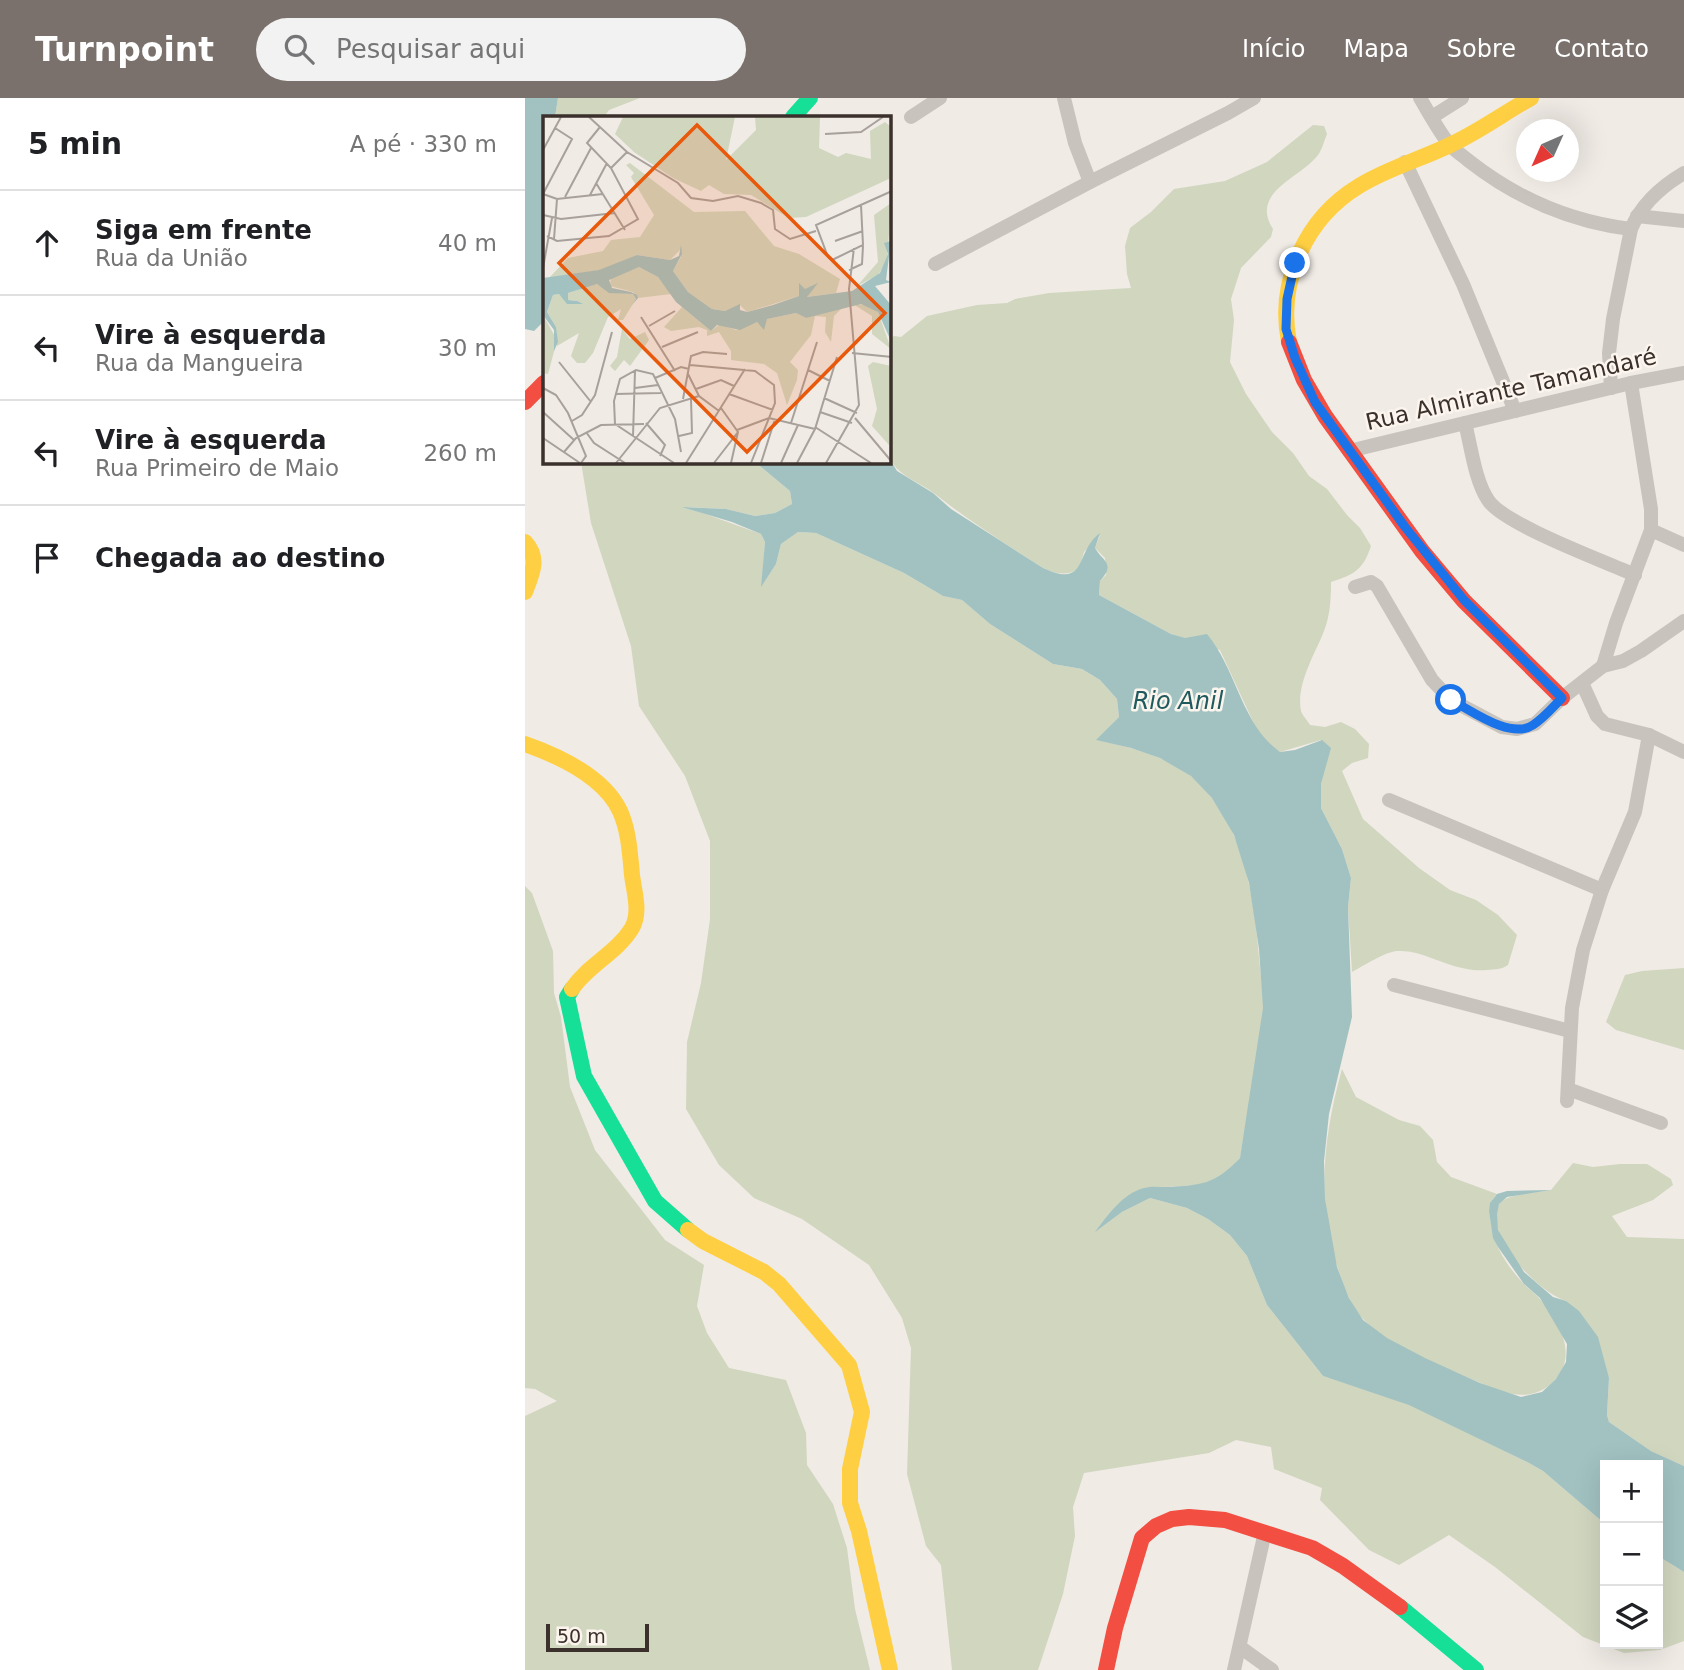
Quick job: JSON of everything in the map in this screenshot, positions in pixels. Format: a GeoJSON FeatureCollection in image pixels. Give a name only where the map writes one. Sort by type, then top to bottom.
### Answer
{"type":"FeatureCollection","features":[{"type":"Feature","properties":{"kind":"street"},"geometry":{"type":"LineString","coordinates":[[794,116],[810,98]]}},
{"type":"Feature","properties":{"kind":"street"},"geometry":{"type":"LineString","coordinates":[[911,117],[940,98]]}},
{"type":"Feature","properties":{"kind":"street"},"geometry":{"type":"LineString","coordinates":[[1064,98],[1075,143],[1090,182]]}},
{"type":"Feature","properties":{"kind":"street"},"geometry":{"type":"LineString","coordinates":[[935,264],[1254,98]]}},
{"type":"Feature","properties":{"kind":"street"},"geometry":{"type":"LineString","coordinates":[[1420,98],[1449,145],[1489,176],[1518,194],[1573,217],[1608,226],[1684,221]]}},
{"type":"Feature","properties":{"kind":"street"},"geometry":{"type":"LineString","coordinates":[[1432,117],[1462,98]]}},
{"type":"Feature","properties":{"kind":"street"},"geometry":{"type":"LineString","coordinates":[[1531,98],[1449,145],[1405,162],[1347,193],[1331,208],[1309,235],[1295,263],[1287,299],[1286,329],[1295,358],[1315,402],[1405,527],[1464,600],[1562,698]]}},
{"type":"Feature","properties":{"kind":"street"},"geometry":{"type":"LineString","coordinates":[[1405,162],[1463,284],[1515,411]]}},
{"type":"Feature","properties":{"kind":"street"},"geometry":{"type":"LineString","coordinates":[[1611,388],[1609,353],[1613,319],[1634,223],[1662,190],[1684,173]]}},
{"type":"Feature","properties":{"kind":"street","name":"Rua Almirante Tamandaré"},"geometry":{"type":"LineString","coordinates":[[1349,451],[1631,383],[1684,373]]}},
{"type":"Feature","properties":{"kind":"street"},"geometry":{"type":"LineString","coordinates":[[1603,666],[1650,530],[1651,509],[1631,383]]}},
{"type":"Feature","properties":{"kind":"street"},"geometry":{"type":"LineString","coordinates":[[525,402],[543,384]]}},
{"type":"Feature","properties":{"kind":"street"},"geometry":{"type":"LineString","coordinates":[[1465,423],[1482,489],[1493,508],[1515,522],[1635,575]]}},
{"type":"Feature","properties":{"kind":"street"},"geometry":{"type":"LineString","coordinates":[[1650,530],[1684,545]]}},
{"type":"Feature","properties":{"kind":"street"},"geometry":{"type":"LineString","coordinates":[[525,542],[535,553],[534,571],[525,592]]}},
{"type":"Feature","properties":{"kind":"street"},"geometry":{"type":"LineString","coordinates":[[525,554],[534,571]]}},
{"type":"Feature","properties":{"kind":"street"},"geometry":{"type":"LineString","coordinates":[[1355,587],[1371,582],[1377,586],[1432,680],[1451,700],[1501,727],[1517,729],[1535,724],[1562,698],[1603,666],[1623,661],[1684,621]]}},
{"type":"Feature","properties":{"kind":"street"},"geometry":{"type":"LineString","coordinates":[[1582,683],[1600,720],[1605,724],[1649,735],[1684,752]]}},
{"type":"Feature","properties":{"kind":"street"},"geometry":{"type":"LineString","coordinates":[[1649,735],[1635,812],[1602,890],[1583,950],[1570,1031],[1568,1095],[1661,1123]]}},
{"type":"Feature","properties":{"kind":"street"},"geometry":{"type":"LineString","coordinates":[[525,744],[570,763],[596,785],[617,807],[628,840],[637,907],[635,923],[625,938],[577,981],[567,997],[583,1076],[656,1201],[679,1224],[702,1241],[764,1272],[779,1284],[849,1366],[862,1412],[850,1469],[850,1503],[859,1531],[890,1670]]}},
{"type":"Feature","properties":{"kind":"street"},"geometry":{"type":"LineString","coordinates":[[1389,800],[1602,890]]}},
{"type":"Feature","properties":{"kind":"street"},"geometry":{"type":"LineString","coordinates":[[1394,985],[1570,1031]]}},
{"type":"Feature","properties":{"kind":"street"},"geometry":{"type":"LineString","coordinates":[[1106,1670],[1142,1538],[1151,1528],[1166,1520],[1183,1517],[1210,1517],[1319,1551],[1360,1577],[1476,1670]]}},
{"type":"Feature","properties":{"kind":"street"},"geometry":{"type":"LineString","coordinates":[[1234,1670],[1265,1532]]}},
{"type":"Feature","properties":{"kind":"street"},"geometry":{"type":"LineString","coordinates":[[1240,1647],[1272,1670]]}},
{"type":"Feature","properties":{"kind":"green space"},"geometry":{"type":"Polygon","coordinates":[[[558,98],[640,98],[609,110],[605,116],[555,116],[558,98]]]}},
{"type":"Feature","properties":{"kind":"green space"},"geometry":{"type":"Polygon","coordinates":[[[1313,125],[1324,126],[1327,134],[1318,155],[1272,195],[1267,216],[1273,229],[1271,237],[1241,268],[1231,299],[1234,320],[1230,362],[1246,394],[1272,432],[1293,453],[1309,476],[1327,489],[1360,528],[1371,546],[1365,561],[1357,570],[1331,582],[1325,629],[1303,682],[1301,711],[1310,725],[1325,727],[1341,722],[1355,729],[1369,744],[1368,758],[1352,763],[1342,771],[1363,819],[1419,868],[1450,890],[1476,900],[1498,915],[1517,935],[1508,965],[1500,969],[1462,968],[1408,951],[1397,951],[1352,972],[1348,907],[1351,878],[1342,849],[1321,808],[1321,784],[1326,762],[1321,740],[1280,752],[1265,741],[1255,726],[1220,650],[1171,634],[1099,595],[1100,581],[1106,575],[1105,558],[1095,548],[1100,535],[1084,552],[1079,569],[1065,573],[1048,570],[961,514],[905,475],[891,461],[891,338],[901,337],[927,316],[977,305],[1007,303],[1049,293],[1131,288],[1125,246],[1130,228],[1174,189],[1225,181],[1267,162],[1313,125]]]}},
{"type":"Feature","properties":{"kind":"green space"},"geometry":{"type":"Polygon","coordinates":[[[581,464],[757,464],[790,491],[792,504],[775,513],[755,516],[726,509],[686,507],[761,534],[765,542],[762,585],[776,564],[781,544],[798,532],[816,533],[904,573],[943,596],[962,600],[990,624],[1053,664],[1082,669],[1100,680],[1117,699],[1119,717],[1097,740],[1158,757],[1181,769],[1209,794],[1224,815],[1244,864],[1250,890],[1255,916],[1263,1010],[1240,1158],[1224,1175],[1201,1185],[1145,1188],[1097,1230],[1122,1212],[1150,1198],[1187,1208],[1208,1219],[1230,1235],[1247,1256],[1267,1305],[1323,1376],[1409,1404],[1543,1471],[1600,1520],[1600,1644],[1583,1637],[1495,1567],[1449,1535],[1399,1565],[1369,1550],[1320,1500],[1322,1488],[1274,1469],[1271,1447],[1236,1440],[1209,1453],[1084,1473],[1073,1507],[1075,1536],[1063,1594],[1038,1670],[952,1670],[941,1565],[926,1546],[907,1474],[911,1348],[902,1318],[869,1265],[802,1219],[754,1198],[719,1165],[686,1109],[687,1042],[701,983],[710,919],[710,841],[685,776],[639,706],[631,646],[591,523],[581,464]]]}},
{"type":"Feature","properties":{"kind":"green space"},"geometry":{"type":"Polygon","coordinates":[[[525,886],[532,893],[553,951],[554,993],[561,1017],[570,1087],[595,1150],[665,1240],[704,1265],[697,1306],[707,1333],[729,1368],[786,1380],[806,1433],[807,1465],[833,1504],[847,1548],[855,1609],[870,1670],[525,1670],[525,1416],[557,1401],[535,1389],[525,1388],[525,886]]]}},
{"type":"Feature","properties":{"kind":"green space"},"geometry":{"type":"Polygon","coordinates":[[[1684,968],[1684,1050],[1616,1030],[1606,1022],[1625,975],[1684,968]]]}},
{"type":"Feature","properties":{"kind":"green space"},"geometry":{"type":"Polygon","coordinates":[[[1342,1069],[1356,1097],[1399,1120],[1420,1126],[1433,1140],[1437,1162],[1451,1177],[1497,1194],[1490,1211],[1498,1248],[1517,1276],[1546,1306],[1563,1338],[1565,1360],[1554,1381],[1545,1388],[1526,1395],[1506,1393],[1486,1385],[1417,1355],[1388,1339],[1364,1320],[1354,1307],[1334,1256],[1325,1203],[1326,1149],[1342,1069]]]}},
{"type":"Feature","properties":{"kind":"green space"},"geometry":{"type":"Polygon","coordinates":[[[1573,1163],[1593,1167],[1647,1164],[1671,1179],[1673,1185],[1653,1200],[1612,1216],[1627,1237],[1684,1239],[1684,1466],[1651,1451],[1609,1422],[1609,1378],[1566,1301],[1528,1275],[1506,1246],[1499,1231],[1496,1217],[1502,1201],[1551,1190],[1573,1163]]]}},
{"type":"Feature","properties":{"kind":"green space"},"geometry":{"type":"Polygon","coordinates":[[[1663,1559],[1684,1572],[1684,1641],[1663,1649],[1663,1559]]]}},
{"type":"Feature","properties":{"kind":"green space"},"geometry":{"type":"Polygon","coordinates":[[[1614,1649],[1663,1649],[1660,1650],[1624,1653],[1614,1649]]]}},
{"type":"Feature","properties":{"kind":"water"},"geometry":{"type":"Polygon","coordinates":[[[525,98],[558,98],[555,116],[543,116],[543,322],[534,331],[525,329],[525,98]]]}},
{"type":"Feature","properties":{"kind":"water","name":"Rio Anil"},"geometry":{"type":"Polygon","coordinates":[[[891,461],[897,471],[933,493],[951,509],[1043,568],[1058,573],[1068,574],[1074,571],[1100,533],[1095,548],[1108,566],[1100,581],[1099,595],[1171,634],[1185,638],[1207,634],[1226,664],[1256,727],[1280,752],[1295,750],[1322,740],[1331,748],[1321,784],[1321,808],[1342,849],[1351,878],[1348,907],[1352,1017],[1329,1114],[1324,1161],[1325,1199],[1337,1267],[1349,1298],[1363,1320],[1387,1338],[1425,1358],[1480,1383],[1521,1397],[1542,1392],[1556,1379],[1566,1362],[1567,1344],[1540,1298],[1524,1284],[1498,1247],[1493,1238],[1489,1211],[1490,1203],[1497,1194],[1507,1191],[1551,1190],[1507,1197],[1499,1204],[1498,1230],[1524,1272],[1553,1297],[1566,1301],[1579,1311],[1598,1337],[1609,1378],[1609,1422],[1651,1451],[1684,1466],[1684,1572],[1663,1559],[1663,1460],[1600,1460],[1600,1520],[1543,1471],[1529,1463],[1409,1405],[1323,1376],[1267,1305],[1247,1256],[1230,1235],[1208,1219],[1187,1208],[1150,1198],[1122,1212],[1095,1232],[1116,1206],[1136,1191],[1149,1187],[1207,1182],[1223,1174],[1240,1158],[1263,1008],[1259,949],[1249,883],[1234,835],[1212,798],[1191,776],[1160,758],[1096,740],[1119,717],[1117,699],[1100,680],[1082,669],[1053,664],[990,624],[962,600],[943,596],[904,573],[816,533],[798,532],[781,544],[776,564],[761,587],[765,542],[761,534],[682,507],[726,509],[755,516],[775,513],[792,504],[790,491],[757,464],[891,464],[891,461]]]}},
{"type":"Feature","properties":{"kind":"traffic: fast"},"geometry":{"type":"LineString","coordinates":[[794,116],[810,98]]}},
{"type":"Feature","properties":{"kind":"traffic: fast"},"geometry":{"type":"LineString","coordinates":[[572,989],[567,997],[584,1076],[655,1201],[688,1230]]}},
{"type":"Feature","properties":{"kind":"traffic: fast"},"geometry":{"type":"LineString","coordinates":[[1400,1607],[1476,1670]]}},
{"type":"Feature","properties":{"kind":"traffic: slow"},"geometry":{"type":"LineString","coordinates":[[1289,342],[1287,296],[1292,274],[1310,233],[1324,215],[1340,199],[1359,186],[1462,139],[1531,98]]}},
{"type":"Feature","properties":{"kind":"traffic: slow"},"geometry":{"type":"LineString","coordinates":[[525,542],[530,548],[533,560],[525,592]]}},
{"type":"Feature","properties":{"kind":"traffic: slow"},"geometry":{"type":"LineString","coordinates":[[525,744],[566,762],[592,778],[613,799],[620,811],[627,835],[636,902],[635,922],[619,945],[586,973],[572,989]]}},
{"type":"Feature","properties":{"kind":"traffic: slow"},"geometry":{"type":"LineString","coordinates":[[688,1230],[703,1241],[764,1272],[779,1284],[849,1365],[862,1412],[850,1469],[850,1503],[859,1531],[890,1670]]}},
{"type":"Feature","properties":{"kind":"traffic: jam"},"geometry":{"type":"LineString","coordinates":[[1289,342],[1304,380],[1325,416],[1422,551],[1464,601],[1562,698]]}},
{"type":"Feature","properties":{"kind":"traffic: jam"},"geometry":{"type":"LineString","coordinates":[[525,402],[543,384]]}},
{"type":"Feature","properties":{"kind":"traffic: jam"},"geometry":{"type":"LineString","coordinates":[[1106,1670],[1115,1628],[1142,1538],[1156,1526],[1172,1519],[1189,1517],[1225,1520],[1312,1548],[1343,1566],[1400,1607]]}},
{"type":"Feature","properties":{"kind":"route"},"geometry":{"type":"LineString","coordinates":[[1295,263],[1287,299],[1286,329],[1295,358],[1315,402],[1405,527],[1464,600],[1562,698],[1535,724],[1517,729],[1501,727],[1451,700]]}}]}
